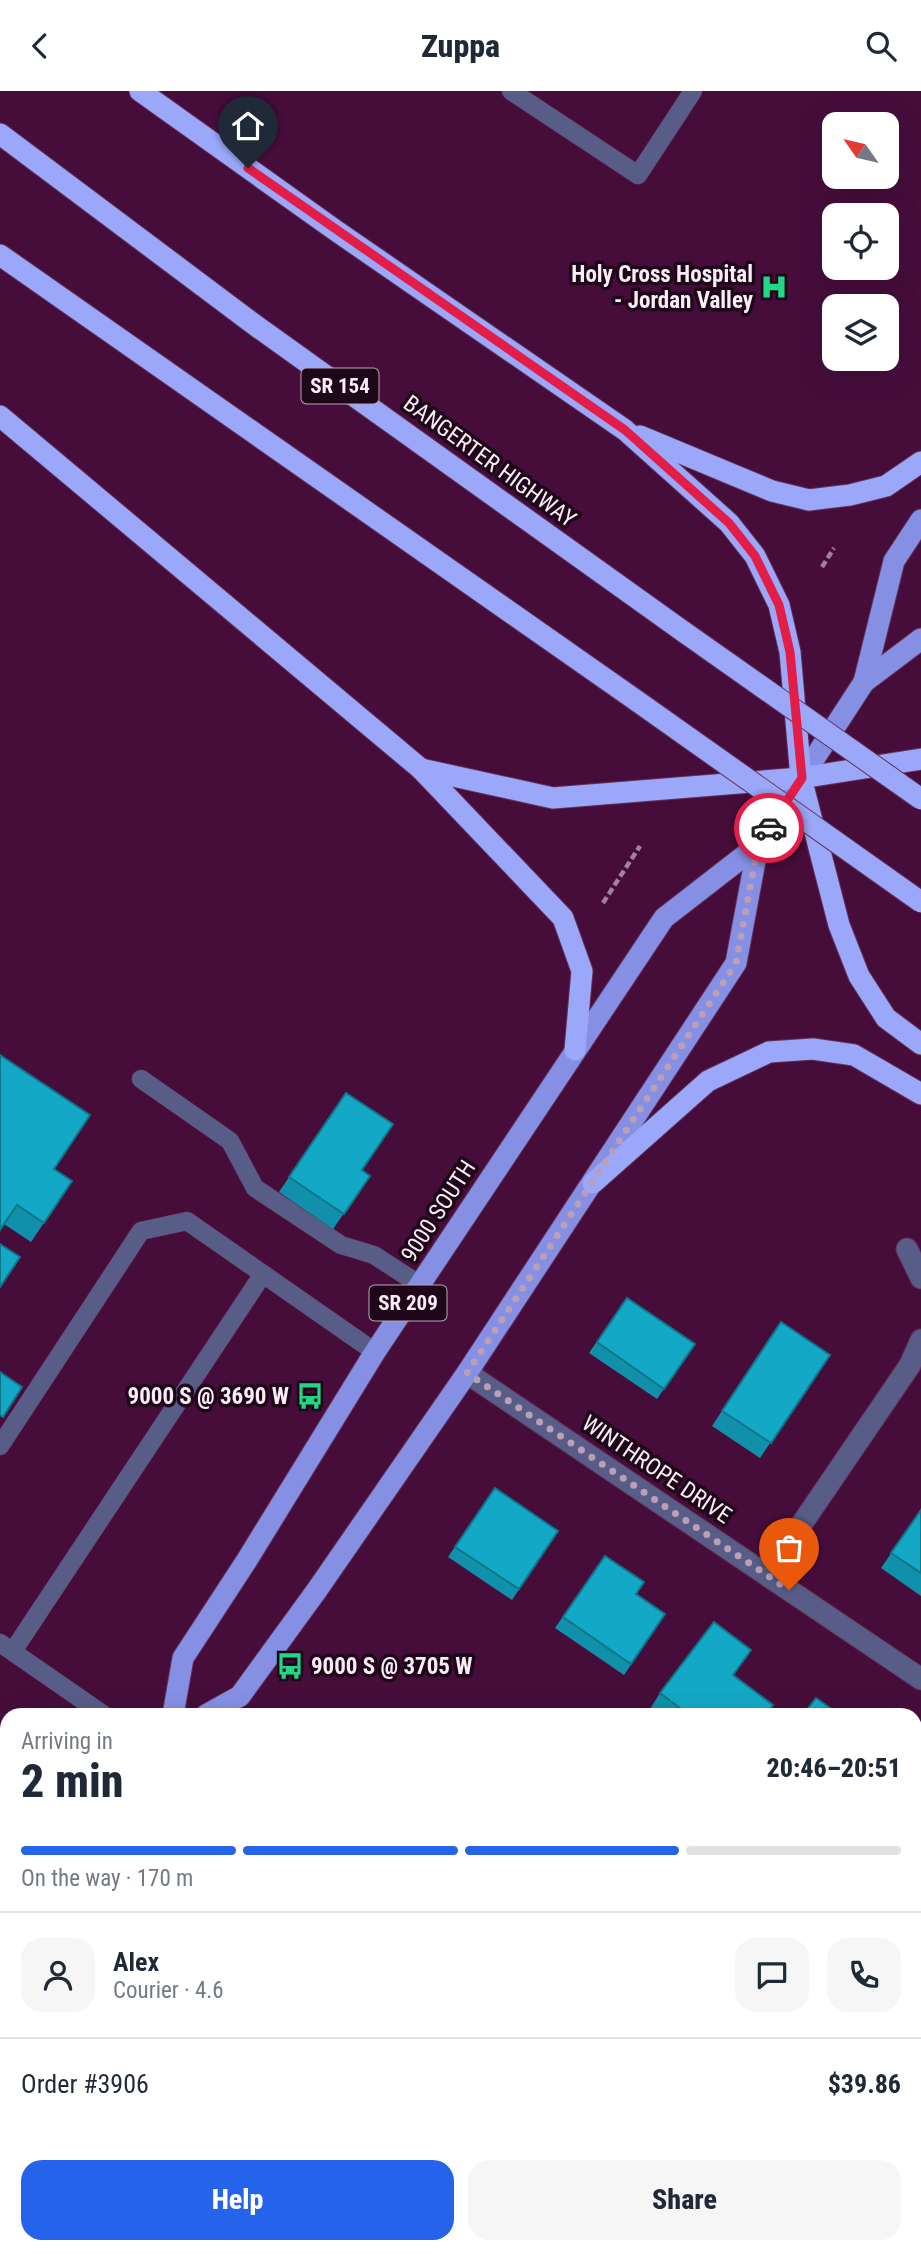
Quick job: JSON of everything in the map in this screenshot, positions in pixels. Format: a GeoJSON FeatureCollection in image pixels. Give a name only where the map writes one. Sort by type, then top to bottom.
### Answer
{"type":"FeatureCollection","features":[{"type":"Feature","properties":{"kind":"highway"},"geometry":{"type":"LineString","coordinates":[[140,91],[335,230],[625,430],[729,523],[755,556],[779,605],[790,652],[802,778],[839,925],[859,976],[886,1018],[921,1044]]}},
{"type":"Feature","properties":{"kind":"highway","name":"BANGERTER HIGHWAY"},"geometry":{"type":"LineString","coordinates":[[0,134],[259,328],[921,799]]}},
{"type":"Feature","properties":{"kind":"highway"},"geometry":{"type":"LineString","coordinates":[[0,255],[921,902]]}},
{"type":"Feature","properties":{"kind":"highway"},"geometry":{"type":"LineString","coordinates":[[0,416],[421,769],[563,918],[582,971],[575,1050]]}},
{"type":"Feature","properties":{"kind":"highway"},"geometry":{"type":"LineString","coordinates":[[625,430],[772,491],[809,500],[850,495],[886,486],[921,462]]}},
{"type":"Feature","properties":{"kind":"highway"},"geometry":{"type":"LineString","coordinates":[[421,769],[553,798],[802,778],[921,759]]}},
{"type":"Feature","properties":{"kind":"highway"},"geometry":{"type":"LineString","coordinates":[[593,1183],[708,1081],[769,1052],[813,1049],[854,1055],[921,1094]]}},
{"type":"Feature","properties":{"kind":"main road","name":"9000 SOUTH"},"geometry":{"type":"LineString","coordinates":[[174,1708],[183,1658],[376,1352],[575,1050],[664,918],[758,845],[864,682],[894,561],[921,520]]}},
{"type":"Feature","properties":{"kind":"main road","name":"9000 SOUTH"},"geometry":{"type":"LineString","coordinates":[[864,682],[921,639]]}},
{"type":"Feature","properties":{"kind":"main road","name":"9000 SOUTH"},"geometry":{"type":"LineString","coordinates":[[219,1708],[240,1696],[317,1590],[467,1373],[736,963],[758,845]]}},
{"type":"Feature","properties":{"kind":"street"},"geometry":{"type":"LineString","coordinates":[[906,1249],[921,1278]]}},
{"type":"Feature","properties":{"kind":"street"},"geometry":{"type":"LineString","coordinates":[[767,1575],[910,1365],[921,1340]]}},
{"type":"Feature","properties":{"kind":"street","name":"WINTHROPE DRIVE"},"geometry":{"type":"LineString","coordinates":[[467,1373],[921,1679]]}},
{"type":"Feature","properties":{"kind":"lane"},"geometry":{"type":"LineString","coordinates":[[511,91],[638,174],[693,91]]}},
{"type":"Feature","properties":{"kind":"lane"},"geometry":{"type":"LineString","coordinates":[[141,1079],[230,1141],[255,1188],[341,1245],[374,1255],[420,1285]]}},
{"type":"Feature","properties":{"kind":"lane"},"geometry":{"type":"LineString","coordinates":[[0,1447],[141,1231],[187,1221],[376,1352]]}},
{"type":"Feature","properties":{"kind":"lane"},"geometry":{"type":"LineString","coordinates":[[94,1708],[6,1647],[263,1274]]}},
{"type":"Feature","properties":{"kind":"path"},"geometry":{"type":"LineString","coordinates":[[822,568],[834,548]]}},
{"type":"Feature","properties":{"kind":"path"},"geometry":{"type":"LineString","coordinates":[[603,903],[640,846]]}},
{"type":"Feature","properties":{"kind":"building"},"geometry":{"type":"Polygon","coordinates":[[[0,1055],[90,1115],[54,1169],[72,1181],[44,1223],[17,1205],[0,1230],[0,1055]]]}},
{"type":"Feature","properties":{"kind":"building"},"geometry":{"type":"Polygon","coordinates":[[[346,1093],[393,1124],[362,1170],[370,1176],[344,1214],[289,1177],[346,1093]]]}},
{"type":"Feature","properties":{"kind":"building"},"geometry":{"type":"Polygon","coordinates":[[[0,1244],[20,1257],[0,1287],[0,1244]]]}},
{"type":"Feature","properties":{"kind":"building"},"geometry":{"type":"Polygon","coordinates":[[[627,1298],[695,1344],[664,1389],[597,1342],[627,1298]]]}},
{"type":"Feature","properties":{"kind":"building"},"geometry":{"type":"Polygon","coordinates":[[[781,1322],[830,1355],[771,1443],[722,1411],[781,1322]]]}},
{"type":"Feature","properties":{"kind":"building"},"geometry":{"type":"Polygon","coordinates":[[[0,1372],[22,1387],[3,1417],[0,1415],[0,1372]]]}},
{"type":"Feature","properties":{"kind":"building"},"geometry":{"type":"Polygon","coordinates":[[[495,1488],[558,1531],[519,1589],[455,1547],[495,1488]]]}},
{"type":"Feature","properties":{"kind":"building"},"geometry":{"type":"Polygon","coordinates":[[[921,1510],[921,1573],[891,1553],[921,1510]]]}},
{"type":"Feature","properties":{"kind":"building"},"geometry":{"type":"Polygon","coordinates":[[[605,1556],[644,1582],[636,1594],[665,1614],[631,1664],[563,1617],[605,1556]]]}},
{"type":"Feature","properties":{"kind":"building"},"geometry":{"type":"Polygon","coordinates":[[[714,1622],[751,1650],[733,1675],[773,1705],[771,1708],[680,1708],[660,1693],[714,1622]]]}},
{"type":"Feature","properties":{"kind":"building"},"geometry":{"type":"Polygon","coordinates":[[[816,1698],[830,1708],[808,1708],[816,1698]]]}},
{"type":"Feature","properties":{"kind":"way so far"},"geometry":{"type":"LineString","coordinates":[[769,828],[758,845],[736,963],[467,1373],[789,1590]]}},
{"type":"Feature","properties":{"kind":"place","name":"Holy Cross Hospital - Jordan Valley"},"geometry":{"type":"Point","coordinates":[774,287]}},
{"type":"Feature","properties":{"kind":"place","name":"9000 S @ 3690 W"},"geometry":{"type":"Point","coordinates":[310,1396]}},
{"type":"Feature","properties":{"kind":"place","name":"9000 S @ 3705 W"},"geometry":{"type":"Point","coordinates":[290,1666]}},
{"type":"Feature","properties":{"kind":"route"},"geometry":{"type":"LineString","coordinates":[[248,168],[625,430],[729,523],[755,556],[779,605],[790,652],[802,778],[769,828]]}}]}
